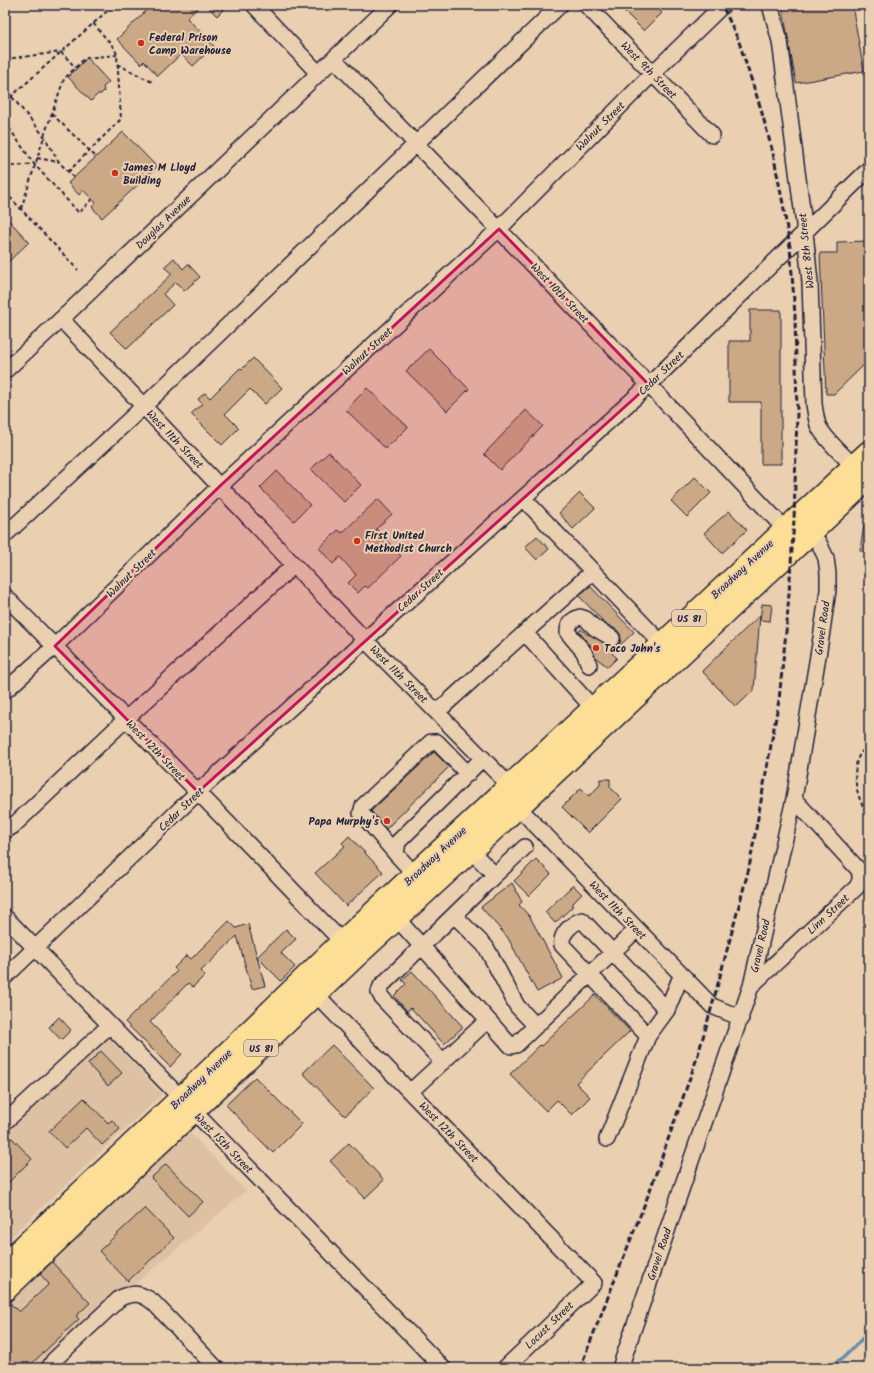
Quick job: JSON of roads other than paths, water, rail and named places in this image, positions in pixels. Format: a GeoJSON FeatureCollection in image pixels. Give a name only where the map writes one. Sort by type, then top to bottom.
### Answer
{"type":"FeatureCollection","features":[{"type":"Feature","properties":{"kind":"highway","name":"Broadway Avenue"},"geometry":{"type":"LineString","coordinates":[[464,843],[510,786],[662,644],[865,469]]}},
{"type":"Feature","properties":{"kind":"highway","name":"Broadway Avenue"},"geometry":{"type":"LineString","coordinates":[[5,1290],[187,1105],[349,949],[464,843],[518,807],[798,526]]}},
{"type":"Feature","properties":{"kind":"highway","name":"Broadway Avenue"},"geometry":{"type":"LineString","coordinates":[[5,1264],[187,1105]]}},
{"type":"Feature","properties":{"kind":"street"},"geometry":{"type":"LineString","coordinates":[[254,5],[318,73]]}},
{"type":"Feature","properties":{"kind":"street","name":"Douglas Avenue"},"geometry":{"type":"LineString","coordinates":[[5,371],[390,5]]}},
{"type":"Feature","properties":{"kind":"street"},"geometry":{"type":"LineString","coordinates":[[5,535],[144,406],[560,5]]}},
{"type":"Feature","properties":{"kind":"street","name":"West 9th Street"},"geometry":{"type":"LineString","coordinates":[[586,5],[712,135]]}},
{"type":"Feature","properties":{"kind":"street","name":"Walnut Street"},"geometry":{"type":"LineString","coordinates":[[5,691],[55,646],[220,486],[499,229],[653,73],[723,5]]}},
{"type":"Feature","properties":{"kind":"street","name":"West 8th Street"},"geometry":{"type":"LineString","coordinates":[[770,5],[780,41],[805,232],[810,282],[814,404],[816,418],[819,427],[824,434],[865,469]]}},
{"type":"Feature","properties":{"kind":"street","name":"West 10th Street"},"geometry":{"type":"LineString","coordinates":[[334,59],[649,385],[798,526]]}},
{"type":"Feature","properties":{"kind":"street","name":"Cedar Street"},"geometry":{"type":"LineString","coordinates":[[5,977],[36,949],[198,792],[649,385],[869,169]]}},
{"type":"Feature","properties":{"kind":"street","name":"West 11th Street"},"geometry":{"type":"LineString","coordinates":[[61,319],[365,640],[510,786],[518,807],[712,1006],[741,1018]]}},
{"type":"Feature","properties":{"kind":"street"},"geometry":{"type":"LineString","coordinates":[[522,498],[662,644]]}},
{"type":"Feature","properties":{"kind":"street","name":"Gravel Road"},"geometry":{"type":"LineString","coordinates":[[620,1368],[751,986],[794,799],[828,590],[826,558],[819,543],[798,526]]}},
{"type":"Feature","properties":{"kind":"street"},"geometry":{"type":"LineString","coordinates":[[5,831],[13,826],[126,719],[294,565]]}},
{"type":"Feature","properties":{"kind":"street"},"geometry":{"type":"LineString","coordinates":[[437,712],[592,572]]}},
{"type":"Feature","properties":{"kind":"street","name":"West 12th Street"},"geometry":{"type":"LineString","coordinates":[[5,596],[198,792],[349,949]]}},
{"type":"Feature","properties":{"kind":"street"},"geometry":{"type":"LineString","coordinates":[[589,665],[584,652],[568,633],[570,622],[580,617],[586,619],[595,628],[612,638]]}},
{"type":"Feature","properties":{"kind":"street"},"geometry":{"type":"LineString","coordinates":[[525,633],[594,708]]}},
{"type":"Feature","properties":{"kind":"street"},"geometry":{"type":"LineString","coordinates":[[422,881],[396,854],[361,813],[363,806],[431,742],[437,742],[468,774]]}},
{"type":"Feature","properties":{"kind":"street"},"geometry":{"type":"LineString","coordinates":[[396,854],[398,842],[483,758]]}},
{"type":"Feature","properties":{"kind":"street","name":"Linn Street"},"geometry":{"type":"LineString","coordinates":[[751,986],[857,886],[860,881],[861,874],[858,868],[794,799]]}},
{"type":"Feature","properties":{"kind":"street"},"geometry":{"type":"LineString","coordinates":[[464,843],[495,875]]}},
{"type":"Feature","properties":{"kind":"street"},"geometry":{"type":"LineString","coordinates":[[443,1062],[382,998],[380,992],[381,986],[525,847]]}},
{"type":"Feature","properties":{"kind":"street"},"geometry":{"type":"LineString","coordinates":[[390,911],[511,1046],[516,1045],[637,929]]}},
{"type":"Feature","properties":{"kind":"street"},"geometry":{"type":"LineString","coordinates":[[454,915],[486,947],[517,1006],[536,1026]]}},
{"type":"Feature","properties":{"kind":"street","name":"West 15th Street"},"geometry":{"type":"LineString","coordinates":[[5,917],[443,1368]]}},
{"type":"Feature","properties":{"kind":"street"},"geometry":{"type":"LineString","coordinates":[[648,1036],[562,945],[562,935],[576,922],[582,920],[667,1010]]}},
{"type":"Feature","properties":{"kind":"street"},"geometry":{"type":"LineString","coordinates":[[607,1139],[648,1036],[667,1010],[679,981],[684,977]]}},
{"type":"Feature","properties":{"kind":"street","name":"West 12th Street"},"geometry":{"type":"LineString","coordinates":[[310,988],[594,1283]]}},
{"type":"Feature","properties":{"kind":"street"},"geometry":{"type":"LineString","coordinates":[[410,1092],[488,1020]]}},
{"type":"Feature","properties":{"kind":"street"},"geometry":{"type":"LineString","coordinates":[[5,1122],[110,1025]]}},
{"type":"Feature","properties":{"kind":"street","name":"Locust Street"},"geometry":{"type":"LineString","coordinates":[[505,1368],[594,1283]]}},
{"type":"Feature","properties":{"kind":"street"},"geometry":{"type":"LineString","coordinates":[[49,1368],[59,1355],[120,1298],[129,1294],[136,1294],[146,1297],[154,1302],[216,1368]]}},
{"type":"Feature","properties":{"kind":"waterway"},"geometry":{"type":"LineString","coordinates":[[825,1368],[843,1358],[869,1332]]}},
{"type":"Feature","properties":{"kind":"railway"},"geometry":{"type":"LineString","coordinates":[[580,1368],[649,1193],[697,1058],[749,868],[779,700],[787,622],[794,520],[797,413],[795,315],[790,247],[773,153],[760,106],[738,39],[722,5]]}},
{"type":"Feature","properties":{"kind":"place","name":"Federal Prison Camp Warehouse"},"geometry":{"type":"Point","coordinates":[141,43]}},
{"type":"Feature","properties":{"kind":"place","name":"James M Lloyd Building"},"geometry":{"type":"Point","coordinates":[115,173]}},
{"type":"Feature","properties":{"kind":"place","name":"First United Methodist Church"},"geometry":{"type":"Point","coordinates":[357,541]}},
{"type":"Feature","properties":{"kind":"place","name":"Taco John's"},"geometry":{"type":"Point","coordinates":[596,648]}},
{"type":"Feature","properties":{"kind":"place","name":"Papa Murphy's"},"geometry":{"type":"Point","coordinates":[387,821]}}]}
